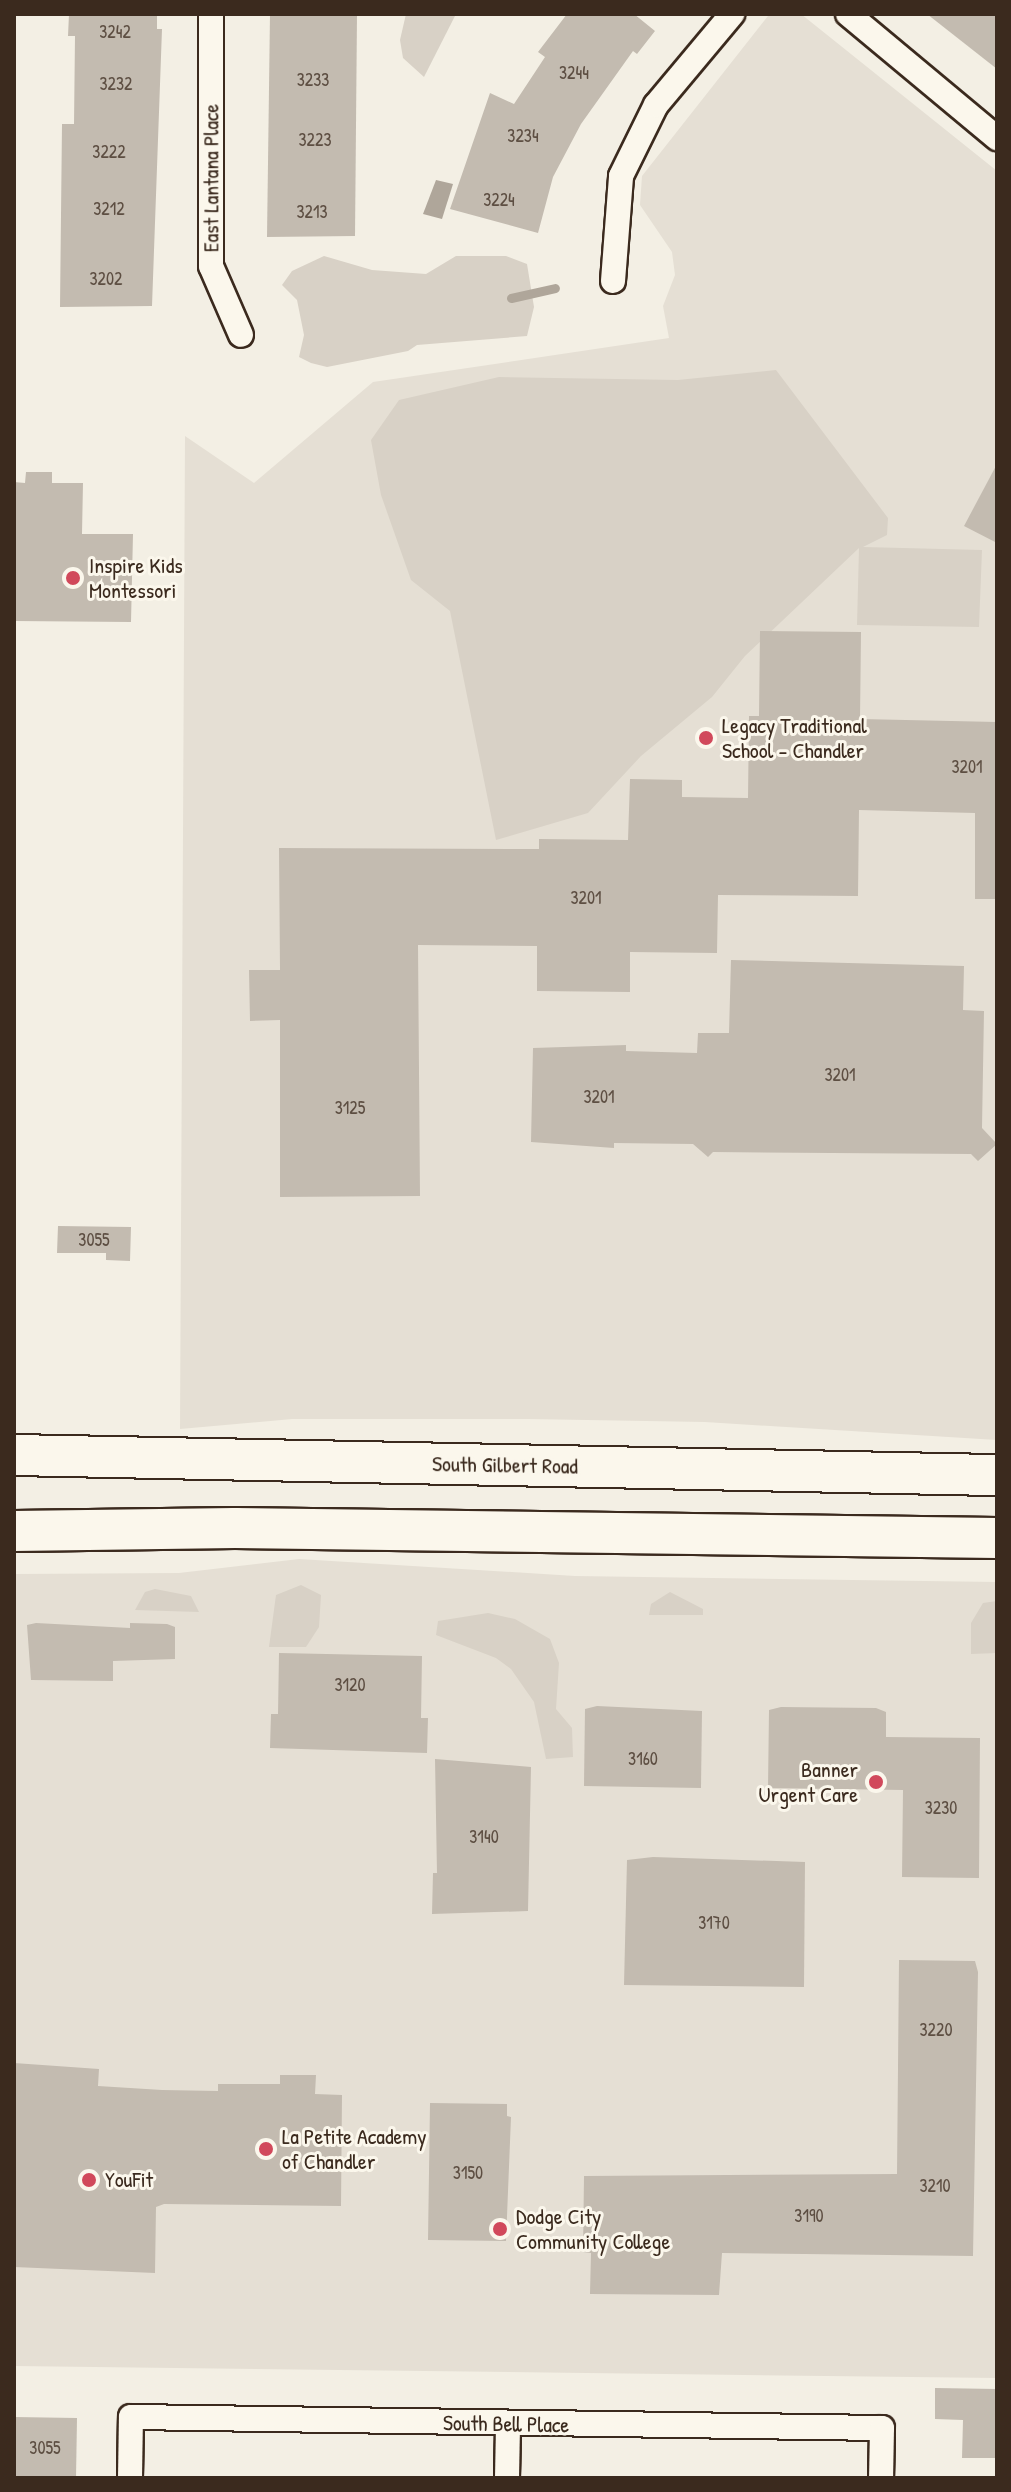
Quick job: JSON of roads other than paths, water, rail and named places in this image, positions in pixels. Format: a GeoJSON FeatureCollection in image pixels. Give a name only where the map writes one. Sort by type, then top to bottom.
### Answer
{"type":"FeatureCollection","features":[{"type":"Feature","properties":{"kind":"main road","name":"South Gilbert Road"},"geometry":{"type":"LineString","coordinates":[[14,1455],[997,1475]]}},
{"type":"Feature","properties":{"kind":"main road"},"geometry":{"type":"LineString","coordinates":[[14,1531],[235,1528],[997,1538]]}},
{"type":"Feature","properties":{"kind":"street","name":"East Lantana Place"},"geometry":{"type":"LineString","coordinates":[[211,14],[211,266],[241,335]]}},
{"type":"Feature","properties":{"kind":"street"},"geometry":{"type":"LineString","coordinates":[[613,281],[621,176],[656,105],[732,14]]}},
{"type":"Feature","properties":{"kind":"street"},"geometry":{"type":"LineString","coordinates":[[848,14],[997,138]]}},
{"type":"Feature","properties":{"kind":"street","name":"South Bell Place"},"geometry":{"type":"LineString","coordinates":[[130,2478],[131,2417],[882,2428],[881,2478]]}},
{"type":"Feature","properties":{"kind":"street"},"geometry":{"type":"LineString","coordinates":[[507,2478],[508,2424]]}},
{"type":"Feature","properties":{"kind":"waterway"},"geometry":{"type":"LineString","coordinates":[[511,298],[555,288]]}},
{"type":"Feature","properties":{"kind":"place","name":"Inspire Kids Montessori"},"geometry":{"type":"Point","coordinates":[73,578]}},
{"type":"Feature","properties":{"kind":"place","name":"Legacy Traditional School - Chandler"},"geometry":{"type":"Point","coordinates":[706,738]}},
{"type":"Feature","properties":{"kind":"place","name":"Banner Urgent Care"},"geometry":{"type":"Point","coordinates":[876,1782]}},
{"type":"Feature","properties":{"kind":"place","name":"La Petite Academy of Chandler"},"geometry":{"type":"Point","coordinates":[266,2149]}},
{"type":"Feature","properties":{"kind":"place","name":"YouFit"},"geometry":{"type":"Point","coordinates":[89,2180]}},
{"type":"Feature","properties":{"kind":"place","name":"Dodge City Community College"},"geometry":{"type":"Point","coordinates":[500,2229]}}]}
